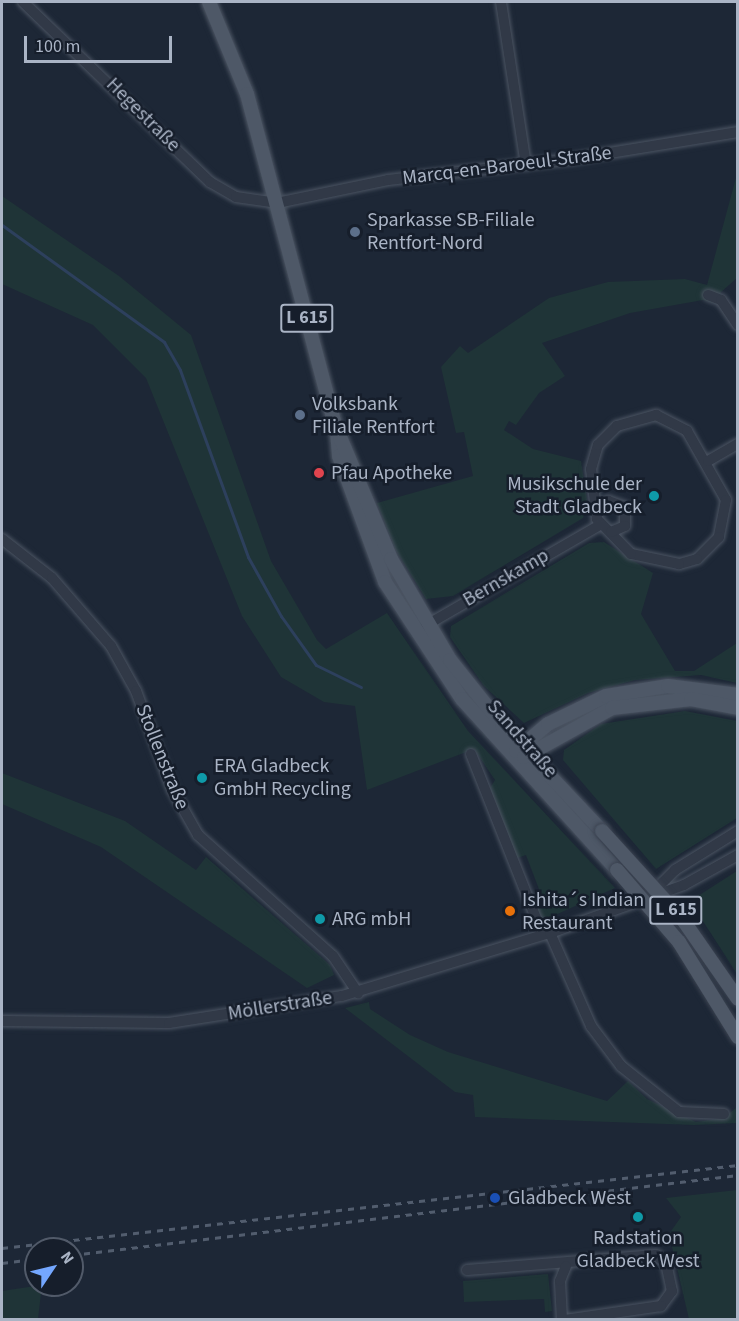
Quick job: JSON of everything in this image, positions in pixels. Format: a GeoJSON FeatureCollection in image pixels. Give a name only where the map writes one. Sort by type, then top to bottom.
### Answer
{"type":"FeatureCollection","features":[{"type":"Feature","properties":{"kind":"main road","name":"L 615"},"geometry":{"type":"LineString","coordinates":[[209,2],[247,94],[277,203]]}},
{"type":"Feature","properties":{"kind":"main road","name":"Sandstraße"},"geometry":{"type":"LineString","coordinates":[[277,203],[337,432],[391,559],[428,624],[462,677],[531,757],[683,920],[738,999]]}},
{"type":"Feature","properties":{"kind":"main road","name":"Sandstraße"},"geometry":{"type":"LineString","coordinates":[[337,432],[339,456],[366,541],[414,633],[513,759],[616,870],[678,942],[738,1037]]}},
{"type":"Feature","properties":{"kind":"main road"},"geometry":{"type":"LineString","coordinates":[[738,695],[700,687],[637,689],[573,710],[519,743],[513,759],[531,757],[585,718],[612,708],[691,699],[738,708]]}},
{"type":"Feature","properties":{"kind":"street","name":"Hegestraße"},"geometry":{"type":"LineString","coordinates":[[23,2],[210,182],[236,197],[277,203]]}},
{"type":"Feature","properties":{"kind":"street"},"geometry":{"type":"LineString","coordinates":[[501,2],[526,165]]}},
{"type":"Feature","properties":{"kind":"street","name":"Marcq-en-Baroeul-Straße"},"geometry":{"type":"LineString","coordinates":[[277,203],[388,180],[526,165],[738,132]]}},
{"type":"Feature","properties":{"kind":"street"},"geometry":{"type":"LineString","coordinates":[[708,295],[721,300],[738,325]]}},
{"type":"Feature","properties":{"kind":"street"},"geometry":{"type":"LineString","coordinates":[[656,416],[687,431],[708,461],[724,490],[727,510],[722,530],[704,554],[679,564],[657,563],[632,554],[611,532],[600,525],[593,457],[606,435],[636,417],[656,416]]}},
{"type":"Feature","properties":{"kind":"street"},"geometry":{"type":"LineString","coordinates":[[708,461],[738,444]]}},
{"type":"Feature","properties":{"kind":"street"},"geometry":{"type":"LineString","coordinates":[[597,512],[608,501],[625,507],[625,526],[611,532]]}},
{"type":"Feature","properties":{"kind":"street","name":"Bernskamp"},"geometry":{"type":"LineString","coordinates":[[414,633],[600,525]]}},
{"type":"Feature","properties":{"kind":"street","name":"Stollenstraße"},"geometry":{"type":"LineString","coordinates":[[2,539],[52,578],[111,646],[136,692],[172,789],[198,835],[333,956],[358,993]]}},
{"type":"Feature","properties":{"kind":"street"},"geometry":{"type":"LineString","coordinates":[[471,754],[537,921],[549,933],[577,1002],[621,1066],[679,1112],[724,1113]]}},
{"type":"Feature","properties":{"kind":"street","name":"Möllerstraße"},"geometry":{"type":"LineString","coordinates":[[652,893],[675,870],[738,831]]}},
{"type":"Feature","properties":{"kind":"street","name":"Möllerstraße"},"geometry":{"type":"LineString","coordinates":[[2,1021],[169,1023],[358,993],[549,933],[652,893],[684,885],[738,855]]}},
{"type":"Feature","properties":{"kind":"street"},"geometry":{"type":"LineString","coordinates":[[467,1270],[566,1266],[656,1255],[666,1263],[672,1291],[661,1306],[564,1320],[560,1281],[566,1266]]}},
{"type":"Feature","properties":{"kind":"green space"},"geometry":{"type":"Polygon","coordinates":[[[737,174],[737,278],[721,292],[720,305],[703,300],[630,313],[542,343],[565,376],[539,393],[516,425],[509,421],[504,430],[533,449],[581,461],[588,506],[583,518],[453,596],[426,599],[395,549],[377,503],[473,476],[464,432],[456,433],[441,367],[460,346],[468,353],[549,298],[608,282],[685,279],[707,285],[737,174]]]}},
{"type":"Feature","properties":{"kind":"green space"},"geometry":{"type":"Polygon","coordinates":[[[2,196],[119,276],[191,335],[271,561],[317,640],[326,649],[387,613],[468,731],[615,888],[542,921],[533,901],[542,897],[526,855],[517,858],[490,788],[495,780],[474,749],[367,790],[355,706],[324,702],[281,677],[242,616],[146,378],[93,325],[2,284],[2,196]]]}},
{"type":"Feature","properties":{"kind":"green space"},"geometry":{"type":"Polygon","coordinates":[[[604,542],[653,573],[641,614],[675,671],[694,671],[737,643],[737,683],[701,675],[635,680],[588,693],[524,723],[484,686],[450,637],[451,626],[589,543],[604,542]]]}},
{"type":"Feature","properties":{"kind":"green space"},"geometry":{"type":"Polygon","coordinates":[[[685,711],[737,721],[737,818],[656,869],[563,760],[564,750],[601,724],[685,711]]]}},
{"type":"Feature","properties":{"kind":"green space"},"geometry":{"type":"Polygon","coordinates":[[[2,773],[125,821],[196,870],[206,857],[330,965],[334,975],[307,988],[101,847],[2,804],[2,773]]]}},
{"type":"Feature","properties":{"kind":"green space"},"geometry":{"type":"Polygon","coordinates":[[[737,871],[737,974],[690,901],[737,871]]]}},
{"type":"Feature","properties":{"kind":"green space"},"geometry":{"type":"Polygon","coordinates":[[[369,1002],[370,1009],[410,1035],[448,1052],[607,1101],[628,1081],[647,1099],[696,1122],[724,1118],[737,1107],[737,1123],[694,1125],[475,1117],[473,1095],[455,1092],[345,1008],[369,1002]]]}},
{"type":"Feature","properties":{"kind":"green space"},"geometry":{"type":"Polygon","coordinates":[[[737,1190],[737,1319],[689,1319],[669,1234],[681,1217],[666,1198],[737,1190]]]}},
{"type":"Feature","properties":{"kind":"green space"},"geometry":{"type":"Polygon","coordinates":[[[548,1274],[552,1311],[545,1312],[544,1299],[464,1302],[463,1281],[548,1274]]]}},
{"type":"Feature","properties":{"kind":"green space"},"geometry":{"type":"Polygon","coordinates":[[[24,1288],[24,1297],[41,1297],[38,1319],[2,1319],[2,1291],[24,1288]]]}},
{"type":"Feature","properties":{"kind":"waterway"},"geometry":{"type":"LineString","coordinates":[[2,225],[164,342],[180,370],[248,557],[281,616],[316,665],[361,687]]}},
{"type":"Feature","properties":{"kind":"railway"},"geometry":{"type":"LineString","coordinates":[[2,1248],[738,1165]]}},
{"type":"Feature","properties":{"kind":"railway"},"geometry":{"type":"LineString","coordinates":[[84,1254],[738,1175]]}},
{"type":"Feature","properties":{"kind":"railway"},"geometry":{"type":"LineString","coordinates":[[2,1263],[24,1260]]}},
{"type":"Feature","properties":{"kind":"place","name":"Sparkasse SB-Filiale Rentfort-Nord"},"geometry":{"type":"Point","coordinates":[355,232]}},
{"type":"Feature","properties":{"kind":"place","name":"Volksbank Filiale Rentfort"},"geometry":{"type":"Point","coordinates":[300,415]}},
{"type":"Feature","properties":{"kind":"place","name":"Pfau Apotheke"},"geometry":{"type":"Point","coordinates":[319,473]}},
{"type":"Feature","properties":{"kind":"place","name":"Musikschule der Stadt Gladbeck"},"geometry":{"type":"Point","coordinates":[654,496]}},
{"type":"Feature","properties":{"kind":"place","name":"ERA Gladbeck GmbH Recycling"},"geometry":{"type":"Point","coordinates":[202,778]}},
{"type":"Feature","properties":{"kind":"place","name":"Ishita´s Indian Restaurant"},"geometry":{"type":"Point","coordinates":[510,911]}},
{"type":"Feature","properties":{"kind":"place","name":"ARG mbH"},"geometry":{"type":"Point","coordinates":[320,919]}},
{"type":"Feature","properties":{"kind":"place","name":"Gladbeck West"},"geometry":{"type":"Point","coordinates":[495,1198]}},
{"type":"Feature","properties":{"kind":"place","name":"Radstation Gladbeck West"},"geometry":{"type":"Point","coordinates":[638,1217]}}]}
